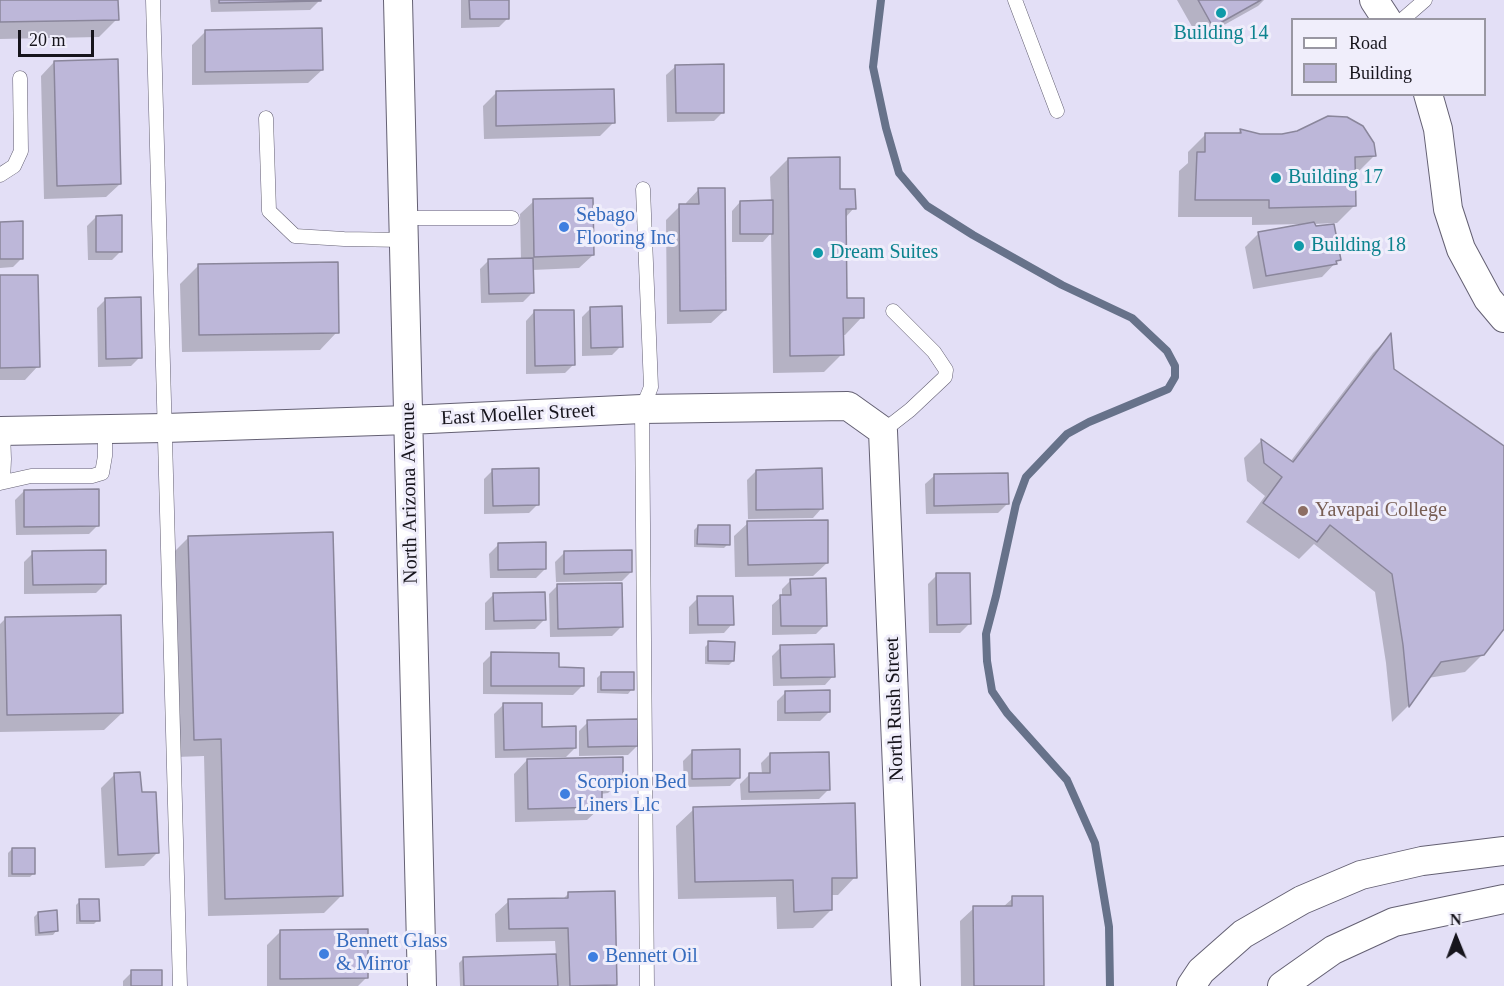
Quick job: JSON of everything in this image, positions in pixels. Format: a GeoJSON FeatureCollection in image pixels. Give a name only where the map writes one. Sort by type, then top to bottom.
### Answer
{"type":"FeatureCollection","features":[{"type":"Feature","properties":{"kind":"street","name":"North Arizona Avenue"},"geometry":{"type":"LineString","coordinates":[[398,0],[422,986]]}},
{"type":"Feature","properties":{"kind":"street"},"geometry":{"type":"LineString","coordinates":[[1374,0],[1386,18]]}},
{"type":"Feature","properties":{"kind":"street"},"geometry":{"type":"LineString","coordinates":[[1429,96],[1438,129],[1448,209],[1461,249],[1488,299],[1504,318]]}},
{"type":"Feature","properties":{"kind":"street","name":"East Moeller Street"},"geometry":{"type":"LineString","coordinates":[[1,431],[408,420],[642,409],[848,406],[883,431]]}},
{"type":"Feature","properties":{"kind":"street","name":"North Rush Street"},"geometry":{"type":"LineString","coordinates":[[883,431],[906,986]]}},
{"type":"Feature","properties":{"kind":"street"},"geometry":{"type":"LineString","coordinates":[[1191,986],[1201,971],[1243,934],[1302,900],[1361,876],[1412,863],[1504,851]]}},
{"type":"Feature","properties":{"kind":"street"},"geometry":{"type":"LineString","coordinates":[[1282,986],[1333,950],[1394,922],[1504,899]]}},
{"type":"Feature","properties":{"kind":"lane"},"geometry":{"type":"LineString","coordinates":[[153,0],[180,986]]}},
{"type":"Feature","properties":{"kind":"lane"},"geometry":{"type":"LineString","coordinates":[[1015,0],[1057,111]]}},
{"type":"Feature","properties":{"kind":"lane"},"geometry":{"type":"LineString","coordinates":[[1404,18],[1425,0]]}},
{"type":"Feature","properties":{"kind":"lane"},"geometry":{"type":"LineString","coordinates":[[0,175],[14,165],[21,151],[20,78]]}},
{"type":"Feature","properties":{"kind":"lane"},"geometry":{"type":"LineString","coordinates":[[266,118],[270,211],[295,236],[404,229],[512,218]]}},
{"type":"Feature","properties":{"kind":"lane"},"geometry":{"type":"LineString","coordinates":[[643,189],[651,387],[642,409],[647,986]]}},
{"type":"Feature","properties":{"kind":"lane"},"geometry":{"type":"LineString","coordinates":[[883,431],[910,410],[945,377],[946,370],[934,352],[893,311]]}},
{"type":"Feature","properties":{"kind":"lane"},"geometry":{"type":"LineString","coordinates":[[1,431],[4,459],[1,483],[31,476],[92,476],[102,473],[105,456],[105,429]]}},
{"type":"Feature","properties":{"kind":"building"},"geometry":{"type":"Polygon","coordinates":[[[0,0],[118,0],[119,20],[0,22],[0,0]]]}},
{"type":"Feature","properties":{"kind":"building"},"geometry":{"type":"Polygon","coordinates":[[[219,0],[321,0],[321,1],[219,3],[219,0]]]}},
{"type":"Feature","properties":{"kind":"building"},"geometry":{"type":"Polygon","coordinates":[[[469,0],[509,0],[509,19],[470,19],[469,0]]]}},
{"type":"Feature","properties":{"kind":"building","name":"Building 14"},"geometry":{"type":"Polygon","coordinates":[[[1198,0],[1261,0],[1213,27],[1198,0]]]}},
{"type":"Feature","properties":{"kind":"building"},"geometry":{"type":"Polygon","coordinates":[[[322,28],[323,70],[205,72],[205,30],[322,28]]]}},
{"type":"Feature","properties":{"kind":"building"},"geometry":{"type":"Polygon","coordinates":[[[118,59],[121,184],[57,186],[54,61],[118,59]]]}},
{"type":"Feature","properties":{"kind":"building"},"geometry":{"type":"Polygon","coordinates":[[[724,64],[724,113],[676,113],[675,65],[724,64]]]}},
{"type":"Feature","properties":{"kind":"building"},"geometry":{"type":"Polygon","coordinates":[[[614,89],[615,123],[496,126],[496,91],[614,89]]]}},
{"type":"Feature","properties":{"kind":"building","name":"Building 17"},"geometry":{"type":"Polygon","coordinates":[[[1328,116],[1347,117],[1363,126],[1374,143],[1376,156],[1355,157],[1356,206],[1269,208],[1269,200],[1195,200],[1197,152],[1205,152],[1205,133],[1241,133],[1240,129],[1260,134],[1282,134],[1297,131],[1328,116]]]}},
{"type":"Feature","properties":{"kind":"building","name":"Dream Suites"},"geometry":{"type":"Polygon","coordinates":[[[840,157],[840,189],[855,189],[856,209],[846,209],[847,298],[864,298],[864,318],[843,318],[844,355],[790,356],[788,158],[840,157]]]}},
{"type":"Feature","properties":{"kind":"building"},"geometry":{"type":"Polygon","coordinates":[[[698,188],[725,188],[726,310],[680,311],[679,204],[699,204],[698,188]]]}},
{"type":"Feature","properties":{"kind":"building","name":"Sebago Flooring Inc"},"geometry":{"type":"Polygon","coordinates":[[[593,198],[594,255],[534,257],[533,199],[593,198]]]}},
{"type":"Feature","properties":{"kind":"building"},"geometry":{"type":"Polygon","coordinates":[[[773,200],[773,234],[740,234],[740,201],[773,200]]]}},
{"type":"Feature","properties":{"kind":"building"},"geometry":{"type":"Polygon","coordinates":[[[122,215],[122,252],[96,252],[96,216],[122,215]]]}},
{"type":"Feature","properties":{"kind":"building"},"geometry":{"type":"Polygon","coordinates":[[[23,221],[23,259],[0,259],[0,222],[23,221]]]}},
{"type":"Feature","properties":{"kind":"building","name":"Building 18"},"geometry":{"type":"Polygon","coordinates":[[[1314,222],[1316,226],[1334,224],[1341,260],[1336,261],[1337,264],[1266,276],[1258,232],[1314,222]]]}},
{"type":"Feature","properties":{"kind":"building"},"geometry":{"type":"Polygon","coordinates":[[[533,258],[534,293],[489,294],[488,259],[533,258]]]}},
{"type":"Feature","properties":{"kind":"building"},"geometry":{"type":"Polygon","coordinates":[[[338,262],[339,333],[199,335],[198,264],[338,262]]]}},
{"type":"Feature","properties":{"kind":"building"},"geometry":{"type":"Polygon","coordinates":[[[0,275],[38,275],[40,367],[0,368],[0,275]]]}},
{"type":"Feature","properties":{"kind":"building"},"geometry":{"type":"Polygon","coordinates":[[[141,297],[142,358],[106,359],[105,298],[141,297]]]}},
{"type":"Feature","properties":{"kind":"building"},"geometry":{"type":"Polygon","coordinates":[[[622,306],[623,347],[591,348],[590,307],[622,306]]]}},
{"type":"Feature","properties":{"kind":"building"},"geometry":{"type":"Polygon","coordinates":[[[534,310],[574,310],[575,365],[535,366],[534,310]]]}},
{"type":"Feature","properties":{"kind":"building"},"geometry":{"type":"Polygon","coordinates":[[[1391,333],[1394,369],[1504,446],[1504,629],[1484,655],[1441,662],[1409,707],[1403,645],[1392,574],[1330,525],[1317,542],[1263,503],[1282,477],[1264,463],[1261,439],[1293,462],[1391,333]]]}},
{"type":"Feature","properties":{"kind":"building"},"geometry":{"type":"Polygon","coordinates":[[[539,468],[539,505],[493,506],[492,469],[539,468]]]}},
{"type":"Feature","properties":{"kind":"building"},"geometry":{"type":"Polygon","coordinates":[[[822,468],[823,509],[756,510],[756,470],[822,468]]]}},
{"type":"Feature","properties":{"kind":"building"},"geometry":{"type":"Polygon","coordinates":[[[1008,473],[1009,504],[934,506],[934,474],[1008,473]]]}},
{"type":"Feature","properties":{"kind":"building"},"geometry":{"type":"Polygon","coordinates":[[[99,489],[99,526],[24,527],[24,490],[99,489]]]}},
{"type":"Feature","properties":{"kind":"building"},"geometry":{"type":"Polygon","coordinates":[[[828,520],[828,563],[748,565],[747,521],[828,520]]]}},
{"type":"Feature","properties":{"kind":"building"},"geometry":{"type":"Polygon","coordinates":[[[698,525],[730,525],[730,545],[697,544],[698,525]]]}},
{"type":"Feature","properties":{"kind":"building"},"geometry":{"type":"Polygon","coordinates":[[[333,532],[343,896],[225,899],[221,739],[194,740],[188,536],[333,532]]]}},
{"type":"Feature","properties":{"kind":"building"},"geometry":{"type":"Polygon","coordinates":[[[546,542],[546,569],[498,570],[498,543],[546,542]]]}},
{"type":"Feature","properties":{"kind":"building"},"geometry":{"type":"Polygon","coordinates":[[[106,550],[106,584],[33,585],[32,551],[106,550]]]}},
{"type":"Feature","properties":{"kind":"building"},"geometry":{"type":"Polygon","coordinates":[[[632,550],[632,572],[564,574],[564,551],[632,550]]]}},
{"type":"Feature","properties":{"kind":"building"},"geometry":{"type":"Polygon","coordinates":[[[936,573],[970,573],[971,624],[937,625],[936,573]]]}},
{"type":"Feature","properties":{"kind":"building"},"geometry":{"type":"Polygon","coordinates":[[[826,578],[827,626],[781,626],[780,595],[791,595],[790,579],[826,578]]]}},
{"type":"Feature","properties":{"kind":"building"},"geometry":{"type":"Polygon","coordinates":[[[622,583],[623,627],[558,629],[557,584],[622,583]]]}},
{"type":"Feature","properties":{"kind":"building"},"geometry":{"type":"Polygon","coordinates":[[[545,592],[546,620],[494,621],[493,593],[545,592]]]}},
{"type":"Feature","properties":{"kind":"building"},"geometry":{"type":"Polygon","coordinates":[[[697,596],[733,596],[734,625],[698,625],[697,596]]]}},
{"type":"Feature","properties":{"kind":"building"},"geometry":{"type":"Polygon","coordinates":[[[121,615],[123,713],[7,715],[5,617],[121,615]]]}},
{"type":"Feature","properties":{"kind":"building"},"geometry":{"type":"Polygon","coordinates":[[[708,641],[735,642],[734,661],[708,661],[708,641]]]}},
{"type":"Feature","properties":{"kind":"building"},"geometry":{"type":"Polygon","coordinates":[[[834,644],[835,677],[781,678],[780,645],[834,644]]]}},
{"type":"Feature","properties":{"kind":"building"},"geometry":{"type":"Polygon","coordinates":[[[491,652],[559,653],[559,667],[584,668],[584,686],[491,686],[491,652]]]}},
{"type":"Feature","properties":{"kind":"building"},"geometry":{"type":"Polygon","coordinates":[[[601,672],[634,672],[634,690],[601,690],[601,672]]]}},
{"type":"Feature","properties":{"kind":"building"},"geometry":{"type":"Polygon","coordinates":[[[830,690],[830,712],[785,713],[785,691],[830,690]]]}},
{"type":"Feature","properties":{"kind":"building"},"geometry":{"type":"Polygon","coordinates":[[[503,703],[542,703],[542,727],[576,726],[576,748],[504,750],[503,703]]]}},
{"type":"Feature","properties":{"kind":"building"},"geometry":{"type":"Polygon","coordinates":[[[638,719],[638,746],[588,747],[587,720],[638,719]]]}},
{"type":"Feature","properties":{"kind":"building"},"geometry":{"type":"Polygon","coordinates":[[[740,749],[740,778],[692,779],[692,750],[740,749]]]}},
{"type":"Feature","properties":{"kind":"building"},"geometry":{"type":"Polygon","coordinates":[[[829,752],[830,790],[749,792],[749,773],[770,773],[770,753],[829,752]]]}},
{"type":"Feature","properties":{"kind":"building","name":"Scorpion Bed Liners Llc"},"geometry":{"type":"Polygon","coordinates":[[[623,757],[623,780],[602,781],[602,807],[528,809],[527,759],[623,757]]]}},
{"type":"Feature","properties":{"kind":"building"},"geometry":{"type":"Polygon","coordinates":[[[140,772],[142,792],[156,792],[159,853],[118,855],[114,773],[140,772]]]}},
{"type":"Feature","properties":{"kind":"building"},"geometry":{"type":"Polygon","coordinates":[[[855,803],[857,878],[832,878],[832,910],[794,912],[793,880],[695,882],[693,807],[855,803]]]}},
{"type":"Feature","properties":{"kind":"building"},"geometry":{"type":"Polygon","coordinates":[[[12,848],[35,848],[35,874],[12,874],[12,848]]]}},
{"type":"Feature","properties":{"kind":"building","name":"Bennett Oil"},"geometry":{"type":"Polygon","coordinates":[[[615,891],[617,985],[570,986],[568,928],[509,929],[508,899],[568,898],[568,892],[615,891]]]}},
{"type":"Feature","properties":{"kind":"building"},"geometry":{"type":"Polygon","coordinates":[[[1012,896],[1043,896],[1044,986],[974,986],[973,906],[1012,906],[1012,896]]]}},
{"type":"Feature","properties":{"kind":"building"},"geometry":{"type":"Polygon","coordinates":[[[79,899],[99,899],[100,921],[80,921],[79,899]]]}},
{"type":"Feature","properties":{"kind":"building"},"geometry":{"type":"Polygon","coordinates":[[[57,910],[58,931],[39,933],[38,912],[57,910]]]}},
{"type":"Feature","properties":{"kind":"building","name":"Bennett Glass & Mirror"},"geometry":{"type":"Polygon","coordinates":[[[368,929],[368,978],[280,979],[280,930],[368,929]]]}},
{"type":"Feature","properties":{"kind":"building"},"geometry":{"type":"Polygon","coordinates":[[[556,954],[558,986],[464,986],[463,957],[556,954]]]}},
{"type":"Feature","properties":{"kind":"building"},"geometry":{"type":"Polygon","coordinates":[[[131,970],[162,970],[162,986],[131,986],[131,970]]]}},
{"type":"Feature","properties":{"kind":"waterway"},"geometry":{"type":"LineString","coordinates":[[881,0],[873,67],[886,128],[899,173],[927,206],[973,235],[1062,285],[1132,318],[1167,351],[1175,366],[1175,377],[1168,389],[1089,422],[1067,434],[1026,477],[1016,504],[986,634],[987,661],[992,691],[1007,713],[1067,780],[1095,843],[1109,927],[1110,986]]}},
{"type":"Feature","properties":{"kind":"place","name":"Building 14"},"geometry":{"type":"Point","coordinates":[1221,13]}},
{"type":"Feature","properties":{"kind":"place","name":"Building 17"},"geometry":{"type":"Point","coordinates":[1276,178]}},
{"type":"Feature","properties":{"kind":"place","name":"Sebago Flooring Inc"},"geometry":{"type":"Point","coordinates":[564,227]}},
{"type":"Feature","properties":{"kind":"place","name":"Building 18"},"geometry":{"type":"Point","coordinates":[1299,246]}},
{"type":"Feature","properties":{"kind":"place","name":"Dream Suites"},"geometry":{"type":"Point","coordinates":[818,253]}},
{"type":"Feature","properties":{"kind":"place","name":"Yavapai College"},"geometry":{"type":"Point","coordinates":[1303,511]}},
{"type":"Feature","properties":{"kind":"place","name":"Scorpion Bed Liners Llc"},"geometry":{"type":"Point","coordinates":[565,794]}},
{"type":"Feature","properties":{"kind":"place","name":"Bennett Glass & Mirror"},"geometry":{"type":"Point","coordinates":[324,954]}},
{"type":"Feature","properties":{"kind":"place","name":"Bennett Oil"},"geometry":{"type":"Point","coordinates":[593,957]}}]}
